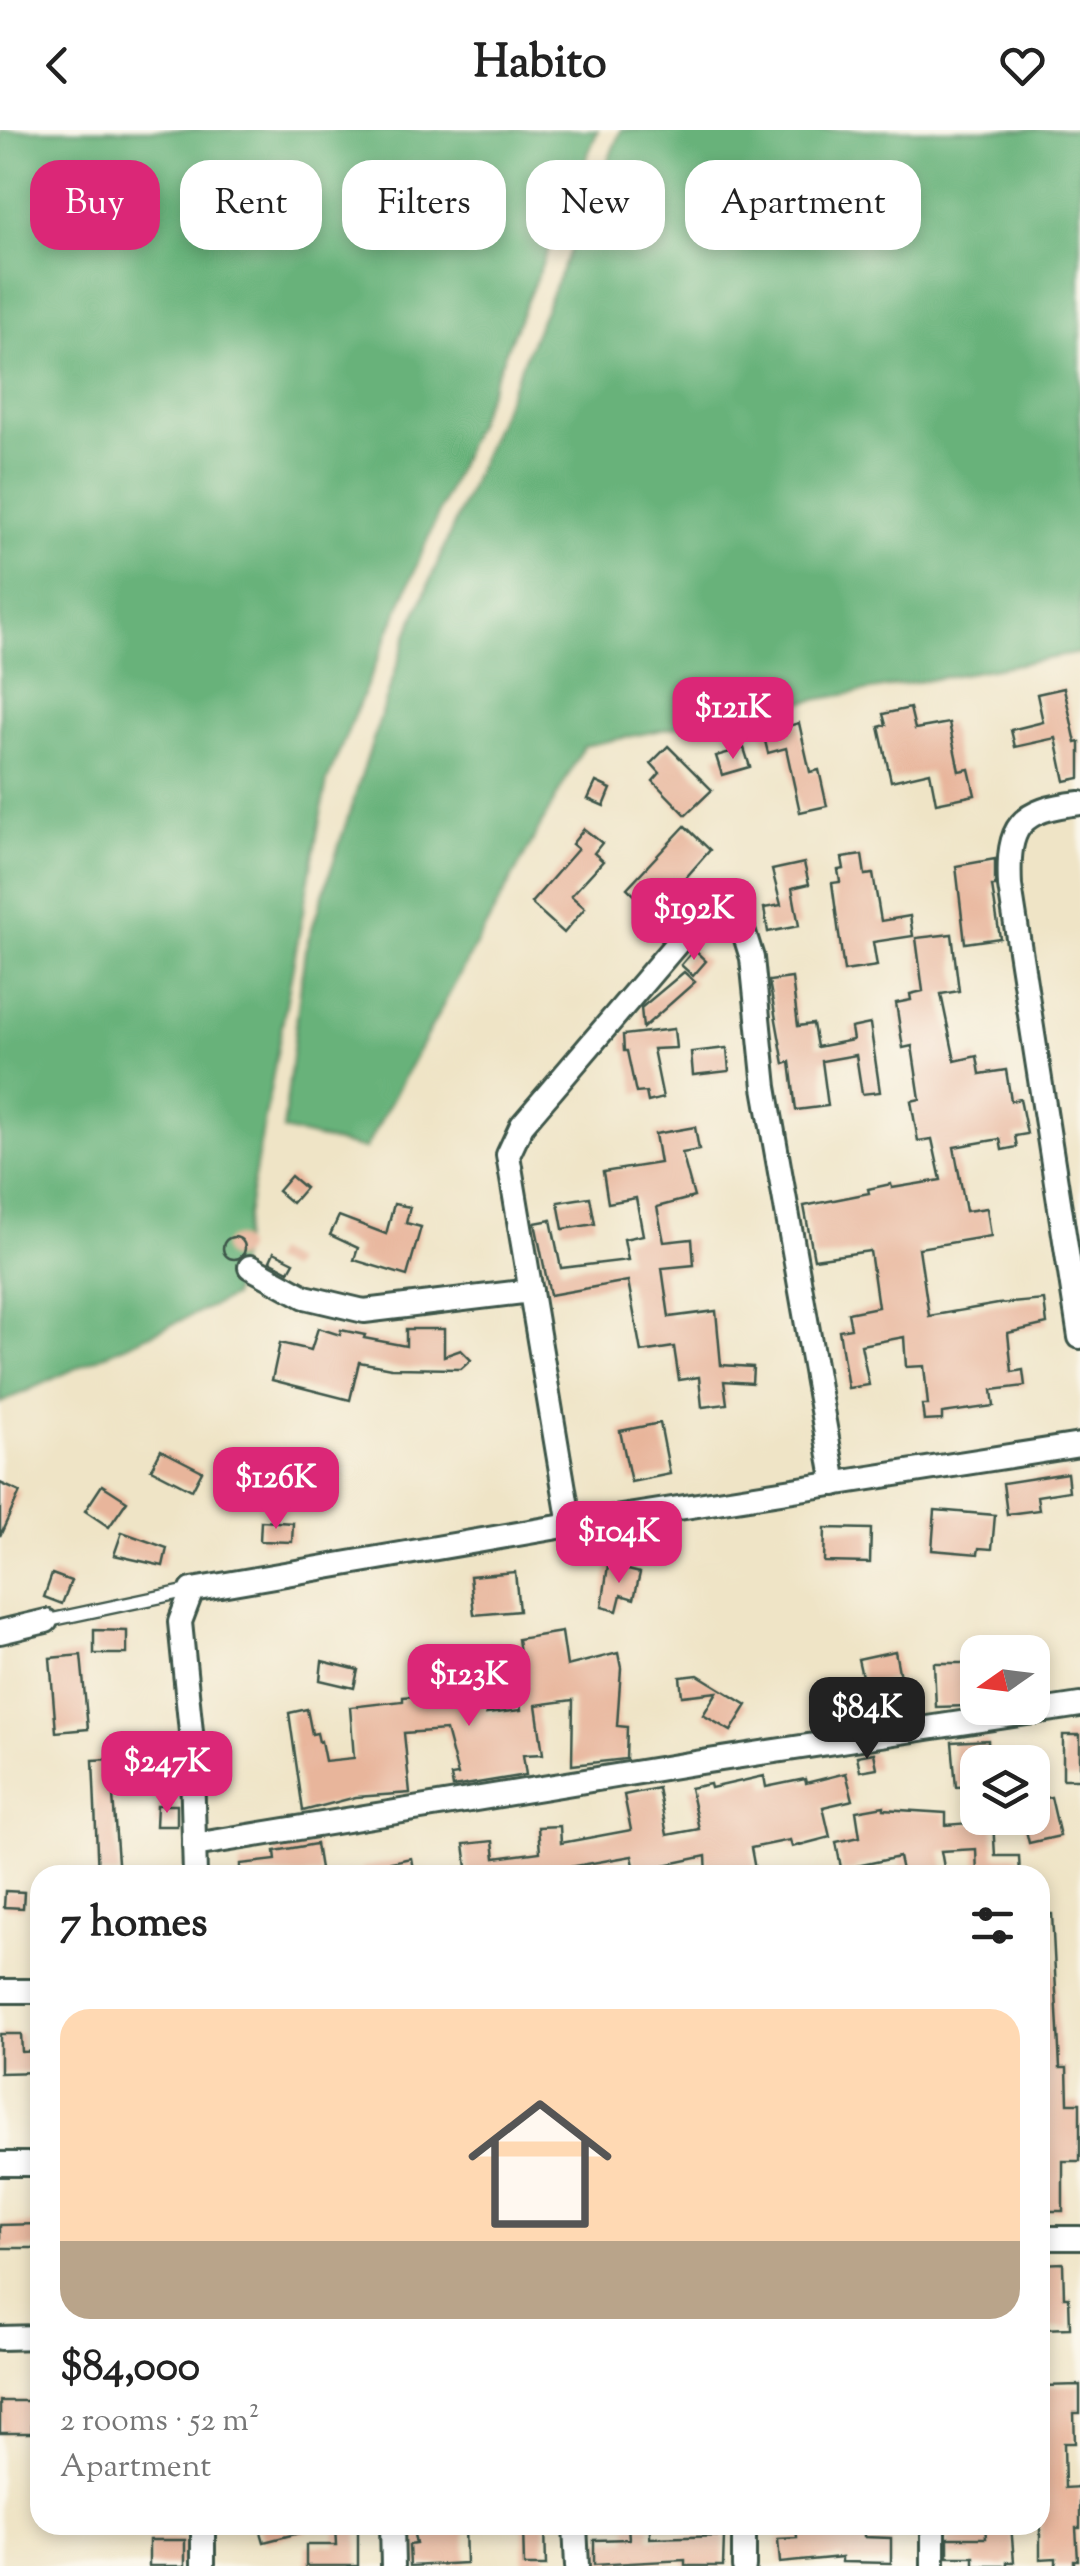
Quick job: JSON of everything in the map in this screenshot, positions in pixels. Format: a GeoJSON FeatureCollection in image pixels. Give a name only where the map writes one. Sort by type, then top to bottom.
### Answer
{"type":"FeatureCollection","features":[{"type":"Feature","properties":{"kind":"street"},"geometry":{"type":"LineString","coordinates":[[1080,802],[1047,806],[1028,817],[1015,832],[1008,850],[1010,886],[1080,1338]]}},
{"type":"Feature","properties":{"kind":"street"},"geometry":{"type":"LineString","coordinates":[[570,1525],[508,1155],[522,1124],[684,935],[704,919],[718,915],[741,924],[752,958],[766,1087],[835,1484]]}},
{"type":"Feature","properties":{"kind":"street"},"geometry":{"type":"LineString","coordinates":[[250,1267],[305,1297],[364,1311],[530,1291]]}},
{"type":"Feature","properties":{"kind":"street"},"geometry":{"type":"LineString","coordinates":[[195,1865],[191,1732],[180,1622],[192,1590],[1080,1444]]}},
{"type":"Feature","properties":{"kind":"street"},"geometry":{"type":"LineString","coordinates":[[0,1632],[46,1622]]}},
{"type":"Feature","properties":{"kind":"street"},"geometry":{"type":"LineString","coordinates":[[194,1845],[1080,1705]]}},
{"type":"Feature","properties":{"kind":"street"},"geometry":{"type":"LineString","coordinates":[[0,1991],[30,1991]]}},
{"type":"Feature","properties":{"kind":"street"},"geometry":{"type":"LineString","coordinates":[[0,2164],[30,2164]]}},
{"type":"Feature","properties":{"kind":"street"},"geometry":{"type":"LineString","coordinates":[[1050,2238],[1080,2238]]}},
{"type":"Feature","properties":{"kind":"street"},"geometry":{"type":"LineString","coordinates":[[0,2338],[30,2338]]}},
{"type":"Feature","properties":{"kind":"street"},"geometry":{"type":"LineString","coordinates":[[203,2535],[204,2566]]}},
{"type":"Feature","properties":{"kind":"street"},"geometry":{"type":"LineString","coordinates":[[392,2535],[393,2566]]}},
{"type":"Feature","properties":{"kind":"street"},"geometry":{"type":"LineString","coordinates":[[575,2535],[577,2566]]}},
{"type":"Feature","properties":{"kind":"street"},"geometry":{"type":"LineString","coordinates":[[744,2535],[744,2566]]}},
{"type":"Feature","properties":{"kind":"street"},"geometry":{"type":"LineString","coordinates":[[933,2535],[934,2566]]}},
{"type":"Feature","properties":{"kind":"lane"},"geometry":{"type":"LineString","coordinates":[[46,1622],[192,1590]]}},
{"type":"Feature","properties":{"kind":"green space"},"geometry":{"type":"Polygon","coordinates":[[[0,130],[598,130],[586,160],[526,160],[526,250],[548,250],[327,781],[232,1297],[0,1403],[0,130]]]}},
{"type":"Feature","properties":{"kind":"green space"},"geometry":{"type":"Polygon","coordinates":[[[621,130],[1080,130],[1080,653],[758,710],[584,746],[365,1149],[283,1130],[305,950],[407,635],[570,250],[665,250],[665,160],[608,160],[621,130]]]}},
{"type":"Feature","properties":{"kind":"building"},"geometry":{"type":"Polygon","coordinates":[[[1064,688],[1076,743],[1080,742],[1080,778],[1065,781],[1056,738],[1015,747],[1011,730],[1043,722],[1037,694],[1064,688]]]}},
{"type":"Feature","properties":{"kind":"building"},"geometry":{"type":"Polygon","coordinates":[[[910,708],[915,729],[949,723],[959,771],[969,769],[975,795],[936,803],[930,772],[891,781],[879,727],[886,725],[883,714],[910,708]]]}},
{"type":"Feature","properties":{"kind":"building"},"geometry":{"type":"Polygon","coordinates":[[[799,723],[810,772],[819,770],[827,806],[800,812],[786,748],[768,753],[763,733],[799,723]]]}},
{"type":"Feature","properties":{"kind":"building"},"geometry":{"type":"Polygon","coordinates":[[[668,746],[712,790],[686,815],[653,781],[660,773],[651,763],[668,746]]]}},
{"type":"Feature","properties":{"kind":"building"},"geometry":{"type":"Polygon","coordinates":[[[744,748],[750,767],[722,775],[716,756],[744,748]]]}},
{"type":"Feature","properties":{"kind":"building"},"geometry":{"type":"Polygon","coordinates":[[[596,782],[611,789],[604,806],[588,799],[596,782]]]}},
{"type":"Feature","properties":{"kind":"building"},"geometry":{"type":"Polygon","coordinates":[[[685,826],[710,850],[654,914],[627,888],[685,826]]]}},
{"type":"Feature","properties":{"kind":"building"},"geometry":{"type":"Polygon","coordinates":[[[584,829],[602,843],[594,853],[603,861],[571,896],[585,908],[564,933],[531,903],[578,849],[572,844],[584,829]]]}},
{"type":"Feature","properties":{"kind":"building"},"geometry":{"type":"Polygon","coordinates":[[[862,855],[865,875],[873,874],[881,921],[910,916],[913,936],[873,942],[877,966],[844,971],[832,883],[840,882],[842,858],[862,855]]]}},
{"type":"Feature","properties":{"kind":"building"},"geometry":{"type":"Polygon","coordinates":[[[995,859],[992,886],[1000,938],[965,943],[956,866],[995,859]]]}},
{"type":"Feature","properties":{"kind":"building"},"geometry":{"type":"Polygon","coordinates":[[[804,863],[809,884],[792,888],[799,926],[768,932],[764,908],[781,905],[772,870],[804,863]]]}},
{"type":"Feature","properties":{"kind":"building"},"geometry":{"type":"Polygon","coordinates":[[[952,934],[959,991],[941,994],[955,1061],[977,1056],[980,1074],[1006,1070],[1011,1101],[1020,1099],[1027,1134],[1015,1136],[1017,1147],[1002,1150],[1000,1139],[954,1147],[966,1211],[987,1208],[991,1236],[919,1248],[929,1316],[1044,1300],[1047,1324],[1008,1333],[1012,1372],[1023,1370],[1025,1386],[992,1390],[994,1406],[942,1413],[942,1420],[924,1421],[922,1405],[928,1405],[924,1366],[906,1367],[904,1337],[861,1345],[869,1385],[848,1388],[839,1330],[851,1328],[848,1313],[878,1307],[870,1251],[814,1259],[804,1206],[869,1193],[868,1189],[891,1184],[892,1188],[941,1180],[932,1139],[918,1141],[911,1101],[920,1099],[912,1046],[903,1048],[896,1003],[911,1000],[910,994],[923,991],[916,938],[952,934]]]}},
{"type":"Feature","properties":{"kind":"building"},"geometry":{"type":"Polygon","coordinates":[[[694,950],[706,961],[693,976],[681,965],[694,950]]]}},
{"type":"Feature","properties":{"kind":"building"},"geometry":{"type":"Polygon","coordinates":[[[684,972],[695,982],[643,1028],[641,1008],[684,972]]]}},
{"type":"Feature","properties":{"kind":"building"},"geometry":{"type":"Polygon","coordinates":[[[792,978],[798,1026],[813,1024],[817,1047],[853,1040],[851,1028],[870,1024],[880,1092],[862,1094],[856,1055],[822,1061],[828,1106],[796,1110],[790,1062],[784,1064],[769,981],[792,978]]]}},
{"type":"Feature","properties":{"kind":"building"},"geometry":{"type":"Polygon","coordinates":[[[674,1029],[676,1048],[653,1049],[663,1098],[648,1102],[646,1092],[636,1093],[623,1035],[674,1029]]]}},
{"type":"Feature","properties":{"kind":"building"},"geometry":{"type":"Polygon","coordinates":[[[727,1048],[729,1071],[693,1075],[691,1052],[727,1048]]]}},
{"type":"Feature","properties":{"kind":"building"},"geometry":{"type":"Polygon","coordinates":[[[695,1127],[699,1150],[682,1153],[694,1197],[657,1207],[664,1242],[692,1239],[694,1265],[662,1268],[669,1317],[716,1311],[721,1365],[753,1367],[752,1383],[724,1381],[727,1404],[702,1407],[699,1377],[679,1380],[674,1347],[641,1352],[628,1281],[550,1295],[535,1223],[551,1220],[561,1268],[628,1260],[624,1239],[643,1235],[636,1198],[608,1203],[603,1172],[660,1163],[655,1134],[695,1127]]]}},
{"type":"Feature","properties":{"kind":"building"},"geometry":{"type":"Polygon","coordinates":[[[291,1176],[305,1188],[292,1203],[278,1191],[291,1176]]]}},
{"type":"Feature","properties":{"kind":"building"},"geometry":{"type":"Polygon","coordinates":[[[590,1197],[595,1224],[563,1229],[558,1202],[590,1197]]]}},
{"type":"Feature","properties":{"kind":"building"},"geometry":{"type":"Polygon","coordinates":[[[394,1204],[410,1207],[406,1223],[421,1227],[407,1276],[354,1260],[358,1248],[330,1235],[339,1216],[386,1234],[394,1204]]]}},
{"type":"Feature","properties":{"kind":"building"},"geometry":{"type":"Polygon","coordinates":[[[234,1237],[242,1240],[242,1256],[234,1259],[226,1256],[223,1248],[226,1240],[234,1237]]]}},
{"type":"Feature","properties":{"kind":"building"},"geometry":{"type":"Polygon","coordinates":[[[274,1252],[294,1262],[289,1271],[270,1261],[274,1252]]]}},
{"type":"Feature","properties":{"kind":"building"},"geometry":{"type":"Polygon","coordinates":[[[318,1328],[406,1346],[406,1329],[444,1329],[444,1356],[461,1350],[471,1360],[461,1369],[391,1368],[359,1362],[350,1400],[272,1380],[280,1343],[311,1350],[318,1328]]]}},
{"type":"Feature","properties":{"kind":"building"},"geometry":{"type":"Polygon","coordinates":[[[660,1423],[670,1474],[631,1482],[620,1431],[660,1423]]]}},
{"type":"Feature","properties":{"kind":"building"},"geometry":{"type":"Polygon","coordinates":[[[161,1450],[202,1471],[192,1490],[151,1469],[161,1450]]]}},
{"type":"Feature","properties":{"kind":"building"},"geometry":{"type":"Polygon","coordinates":[[[1067,1473],[1069,1491],[1037,1496],[1039,1510],[1007,1514],[1003,1483],[1067,1473]]]}},
{"type":"Feature","properties":{"kind":"building"},"geometry":{"type":"Polygon","coordinates":[[[0,1483],[20,1492],[0,1536],[0,1483]]]}},
{"type":"Feature","properties":{"kind":"building"},"geometry":{"type":"Polygon","coordinates":[[[102,1485],[127,1501],[109,1527],[85,1511],[102,1485]]]}},
{"type":"Feature","properties":{"kind":"building"},"geometry":{"type":"Polygon","coordinates":[[[935,1510],[995,1515],[992,1549],[979,1548],[978,1554],[932,1550],[935,1510]]]}},
{"type":"Feature","properties":{"kind":"building"},"geometry":{"type":"Polygon","coordinates":[[[261,1521],[293,1523],[292,1542],[260,1541],[261,1521]]]}},
{"type":"Feature","properties":{"kind":"building"},"geometry":{"type":"Polygon","coordinates":[[[825,1528],[871,1529],[870,1563],[824,1562],[825,1528]]]}},
{"type":"Feature","properties":{"kind":"building"},"geometry":{"type":"Polygon","coordinates":[[[122,1532],[167,1548],[163,1566],[114,1555],[122,1532]]]}},
{"type":"Feature","properties":{"kind":"building"},"geometry":{"type":"Polygon","coordinates":[[[608,1565],[640,1573],[634,1599],[621,1595],[617,1611],[602,1607],[608,1565]]]}},
{"type":"Feature","properties":{"kind":"building"},"geometry":{"type":"Polygon","coordinates":[[[515,1572],[519,1611],[474,1615],[470,1576],[515,1572]]]}},
{"type":"Feature","properties":{"kind":"building"},"geometry":{"type":"Polygon","coordinates":[[[52,1574],[71,1581],[62,1604],[44,1597],[52,1574]]]}},
{"type":"Feature","properties":{"kind":"building"},"geometry":{"type":"Polygon","coordinates":[[[94,1630],[127,1631],[127,1654],[94,1654],[94,1630]]]}},
{"type":"Feature","properties":{"kind":"building"},"geometry":{"type":"Polygon","coordinates":[[[562,1632],[567,1666],[618,1653],[621,1668],[617,1726],[627,1727],[626,1759],[572,1765],[573,1700],[536,1705],[543,1754],[523,1755],[526,1775],[453,1787],[451,1776],[458,1775],[446,1730],[404,1733],[410,1793],[356,1797],[303,1811],[289,1713],[307,1709],[312,1734],[317,1733],[321,1741],[325,1761],[354,1758],[350,1707],[403,1701],[403,1697],[485,1690],[486,1714],[521,1710],[516,1674],[523,1673],[518,1639],[562,1632]]]}},
{"type":"Feature","properties":{"kind":"building"},"geometry":{"type":"Polygon","coordinates":[[[895,1651],[900,1677],[864,1685],[858,1659],[895,1651]]]}},
{"type":"Feature","properties":{"kind":"building"},"geometry":{"type":"Polygon","coordinates":[[[81,1655],[88,1729],[56,1732],[50,1658],[81,1655]]]}},
{"type":"Feature","properties":{"kind":"building"},"geometry":{"type":"Polygon","coordinates":[[[322,1661],[358,1670],[354,1688],[320,1680],[322,1661]]]}},
{"type":"Feature","properties":{"kind":"building"},"geometry":{"type":"Polygon","coordinates":[[[934,1663],[960,1663],[960,1706],[936,1707],[934,1663]]]}},
{"type":"Feature","properties":{"kind":"building"},"geometry":{"type":"Polygon","coordinates":[[[698,1675],[747,1705],[731,1731],[703,1715],[717,1692],[682,1696],[680,1677],[698,1675]]]}},
{"type":"Feature","properties":{"kind":"building"},"geometry":{"type":"Polygon","coordinates":[[[1063,1735],[1080,1735],[1080,1779],[1063,1779],[1063,1735]]]}},
{"type":"Feature","properties":{"kind":"building"},"geometry":{"type":"Polygon","coordinates":[[[988,1740],[988,1745],[960,1745],[960,1787],[956,1787],[952,1742],[988,1740]]]}},
{"type":"Feature","properties":{"kind":"building"},"geometry":{"type":"Polygon","coordinates":[[[874,1753],[877,1768],[860,1771],[857,1756],[874,1753]]]}},
{"type":"Feature","properties":{"kind":"building"},"geometry":{"type":"Polygon","coordinates":[[[151,1757],[152,1782],[121,1783],[121,1795],[113,1796],[118,1865],[98,1865],[93,1760],[151,1757]]]}},
{"type":"Feature","properties":{"kind":"building"},"geometry":{"type":"Polygon","coordinates":[[[846,1773],[853,1800],[823,1807],[830,1837],[792,1847],[790,1840],[751,1848],[754,1865],[706,1865],[706,1856],[664,1865],[634,1865],[632,1856],[581,1865],[467,1865],[464,1844],[493,1841],[495,1858],[540,1852],[538,1827],[560,1826],[561,1843],[631,1830],[624,1795],[658,1788],[667,1835],[699,1829],[690,1788],[710,1784],[711,1788],[764,1776],[766,1787],[805,1779],[806,1783],[846,1773]]]}},
{"type":"Feature","properties":{"kind":"building"},"geometry":{"type":"Polygon","coordinates":[[[1050,1797],[1060,1836],[1029,1843],[1027,1835],[1050,1835],[1050,1797]]]}},
{"type":"Feature","properties":{"kind":"building"},"geometry":{"type":"Polygon","coordinates":[[[157,1805],[177,1805],[177,1826],[156,1826],[157,1805]]]}},
{"type":"Feature","properties":{"kind":"building"},"geometry":{"type":"Polygon","coordinates":[[[884,1806],[946,1813],[946,1825],[960,1824],[960,1835],[994,1835],[995,1856],[1019,1856],[1019,1865],[977,1865],[976,1849],[941,1851],[944,1865],[901,1865],[899,1857],[840,1865],[836,1842],[860,1837],[856,1811],[884,1806]]]}},
{"type":"Feature","properties":{"kind":"building"},"geometry":{"type":"Polygon","coordinates":[[[316,1844],[319,1865],[240,1865],[276,1860],[275,1851],[316,1844]]]}},
{"type":"Feature","properties":{"kind":"building"},"geometry":{"type":"Polygon","coordinates":[[[411,1858],[412,1865],[377,1865],[411,1858]]]}},
{"type":"Feature","properties":{"kind":"building"},"geometry":{"type":"Polygon","coordinates":[[[5,1891],[24,1892],[23,1908],[4,1907],[5,1891]]]}},
{"type":"Feature","properties":{"kind":"building"},"geometry":{"type":"Polygon","coordinates":[[[1050,1914],[1060,2068],[1067,2068],[1068,2103],[1080,2103],[1080,2161],[1063,2161],[1063,2211],[1050,2211],[1050,1914]]]}},
{"type":"Feature","properties":{"kind":"building"},"geometry":{"type":"Polygon","coordinates":[[[0,2034],[21,2034],[22,2052],[30,2052],[30,2072],[0,2073],[0,2034]]]}},
{"type":"Feature","properties":{"kind":"building"},"geometry":{"type":"Polygon","coordinates":[[[30,2224],[30,2248],[0,2248],[0,2225],[30,2224]]]}},
{"type":"Feature","properties":{"kind":"building"},"geometry":{"type":"Polygon","coordinates":[[[1063,2263],[1070,2328],[1050,2329],[1050,2264],[1063,2263]]]}},
{"type":"Feature","properties":{"kind":"building"},"geometry":{"type":"Polygon","coordinates":[[[1080,2385],[1080,2413],[1074,2413],[1075,2443],[1064,2443],[1065,2488],[1080,2487],[1078,2560],[1074,2560],[1074,2566],[1056,2566],[1056,2558],[1040,2559],[1040,2535],[1050,2535],[1050,2386],[1080,2385]]]}},
{"type":"Feature","properties":{"kind":"building"},"geometry":{"type":"Polygon","coordinates":[[[0,2401],[30,2401],[30,2433],[0,2433],[0,2401]]]}},
{"type":"Feature","properties":{"kind":"building"},"geometry":{"type":"Polygon","coordinates":[[[262,2535],[291,2535],[264,2542],[262,2535]]]}},
{"type":"Feature","properties":{"kind":"building"},"geometry":{"type":"Polygon","coordinates":[[[336,2535],[358,2535],[358,2566],[306,2566],[306,2545],[336,2545],[336,2535]]]}},
{"type":"Feature","properties":{"kind":"building"},"geometry":{"type":"Polygon","coordinates":[[[414,2535],[465,2535],[466,2563],[410,2566],[409,2545],[416,2544],[414,2535]]]}},
{"type":"Feature","properties":{"kind":"building"},"geometry":{"type":"Polygon","coordinates":[[[523,2535],[545,2535],[546,2566],[524,2566],[523,2535]]]}},
{"type":"Feature","properties":{"kind":"building"},"geometry":{"type":"Polygon","coordinates":[[[629,2535],[724,2536],[723,2566],[685,2566],[685,2560],[594,2565],[594,2540],[629,2539],[629,2535]]]}},
{"type":"Feature","properties":{"kind":"building"},"geometry":{"type":"Polygon","coordinates":[[[797,2535],[891,2538],[891,2563],[842,2562],[842,2557],[780,2563],[778,2539],[797,2535]]]}},
{"type":"Feature","properties":{"kind":"building"},"geometry":{"type":"Polygon","coordinates":[[[986,2535],[1012,2535],[1014,2562],[1007,2562],[1007,2566],[974,2566],[974,2557],[948,2557],[948,2538],[986,2538],[986,2535]]]}},
{"type":"Feature","properties":{"kind":"building"},"geometry":{"type":"Polygon","coordinates":[[[149,2540],[185,2540],[185,2566],[149,2566],[149,2540]]]}}]}
